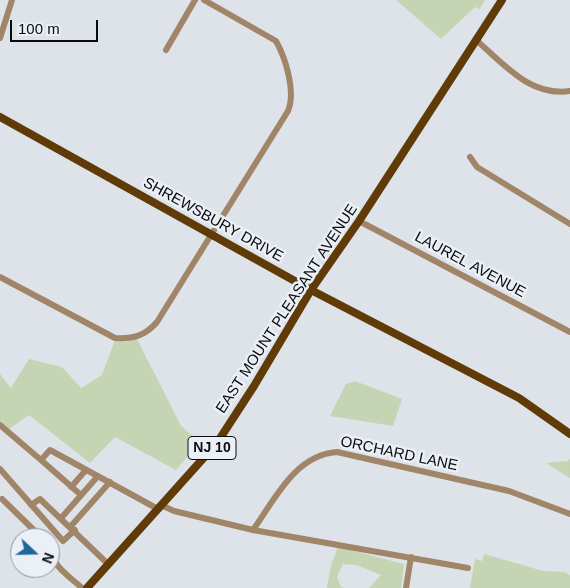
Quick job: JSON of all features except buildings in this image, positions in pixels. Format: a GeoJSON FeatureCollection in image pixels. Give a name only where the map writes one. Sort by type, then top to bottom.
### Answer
{"type":"FeatureCollection","features":[{"type":"Feature","properties":{"kind":"main road","name":"EAST MOUNT PLEASANT AVENUE"},"geometry":{"type":"LineString","coordinates":[[87,588],[217,442],[234,418],[311,290],[359,221],[502,0]]}},
{"type":"Feature","properties":{"kind":"main road","name":"SHREWSBURY DRIVE"},"geometry":{"type":"LineString","coordinates":[[0,117],[311,290],[519,398],[570,434]]}},
{"type":"Feature","properties":{"kind":"street"},"geometry":{"type":"LineString","coordinates":[[0,38],[12,0]]}},
{"type":"Feature","properties":{"kind":"street"},"geometry":{"type":"LineString","coordinates":[[166,50],[196,0]]}},
{"type":"Feature","properties":{"kind":"street"},"geometry":{"type":"LineString","coordinates":[[0,277],[102,333],[115,338],[136,337],[150,330],[157,322],[288,111],[292,96],[281,50],[276,41],[204,0]]}},
{"type":"Feature","properties":{"kind":"street"},"geometry":{"type":"LineString","coordinates":[[476,40],[531,86],[543,90],[570,91]]}},
{"type":"Feature","properties":{"kind":"street"},"geometry":{"type":"LineString","coordinates":[[470,157],[477,167],[570,224]]}},
{"type":"Feature","properties":{"kind":"street","name":"LAUREL AVENUE"},"geometry":{"type":"LineString","coordinates":[[359,221],[570,332]]}},
{"type":"Feature","properties":{"kind":"street"},"geometry":{"type":"LineString","coordinates":[[0,425],[81,495]]}},
{"type":"Feature","properties":{"kind":"street"},"geometry":{"type":"LineString","coordinates":[[41,460],[50,450],[159,507],[174,511],[252,530],[411,556],[468,568]]}},
{"type":"Feature","properties":{"kind":"street","name":"ORCHARD LANE"},"geometry":{"type":"LineString","coordinates":[[252,530],[290,478],[302,465],[317,455],[337,452],[509,491],[570,514]]}},
{"type":"Feature","properties":{"kind":"street"},"geometry":{"type":"LineString","coordinates":[[0,469],[63,541]]}},
{"type":"Feature","properties":{"kind":"street"},"geometry":{"type":"LineString","coordinates":[[71,487],[86,470]]}},
{"type":"Feature","properties":{"kind":"street"},"geometry":{"type":"LineString","coordinates":[[62,517],[98,476]]}},
{"type":"Feature","properties":{"kind":"street"},"geometry":{"type":"LineString","coordinates":[[60,542],[63,541],[110,482]]}},
{"type":"Feature","properties":{"kind":"street"},"geometry":{"type":"LineString","coordinates":[[31,506],[40,498],[62,517],[108,564]]}},
{"type":"Feature","properties":{"kind":"street"},"geometry":{"type":"LineString","coordinates":[[2,499],[32,528]]}},
{"type":"Feature","properties":{"kind":"street"},"geometry":{"type":"LineString","coordinates":[[406,588],[411,556]]}},
{"type":"Feature","properties":{"kind":"street"},"geometry":{"type":"LineString","coordinates":[[60,568],[82,588]]}},
{"type":"Feature","properties":{"kind":"green space"},"geometry":{"type":"Polygon","coordinates":[[[396,0],[485,0],[480,9],[475,7],[441,39],[396,0]]]}},
{"type":"Feature","properties":{"kind":"green space"},"geometry":{"type":"Polygon","coordinates":[[[137,339],[181,426],[200,442],[176,470],[115,437],[90,463],[29,415],[9,429],[0,425],[0,374],[11,388],[29,359],[62,367],[81,388],[102,375],[115,340],[137,339]]]}},
{"type":"Feature","properties":{"kind":"green space"},"geometry":{"type":"Polygon","coordinates":[[[355,381],[402,399],[393,426],[330,416],[346,384],[355,381]]]}},
{"type":"Feature","properties":{"kind":"green space"},"geometry":{"type":"Polygon","coordinates":[[[570,459],[570,478],[546,463],[568,461],[570,459]]]}},
{"type":"Feature","properties":{"kind":"green space"},"geometry":{"type":"Polygon","coordinates":[[[338,547],[404,564],[401,588],[369,588],[381,575],[356,565],[343,564],[337,577],[341,587],[345,588],[327,588],[331,565],[338,547]]]}},
{"type":"Feature","properties":{"kind":"green space"},"geometry":{"type":"Polygon","coordinates":[[[484,554],[543,571],[564,572],[570,575],[570,588],[470,588],[475,559],[482,561],[484,554]]]}}]}
